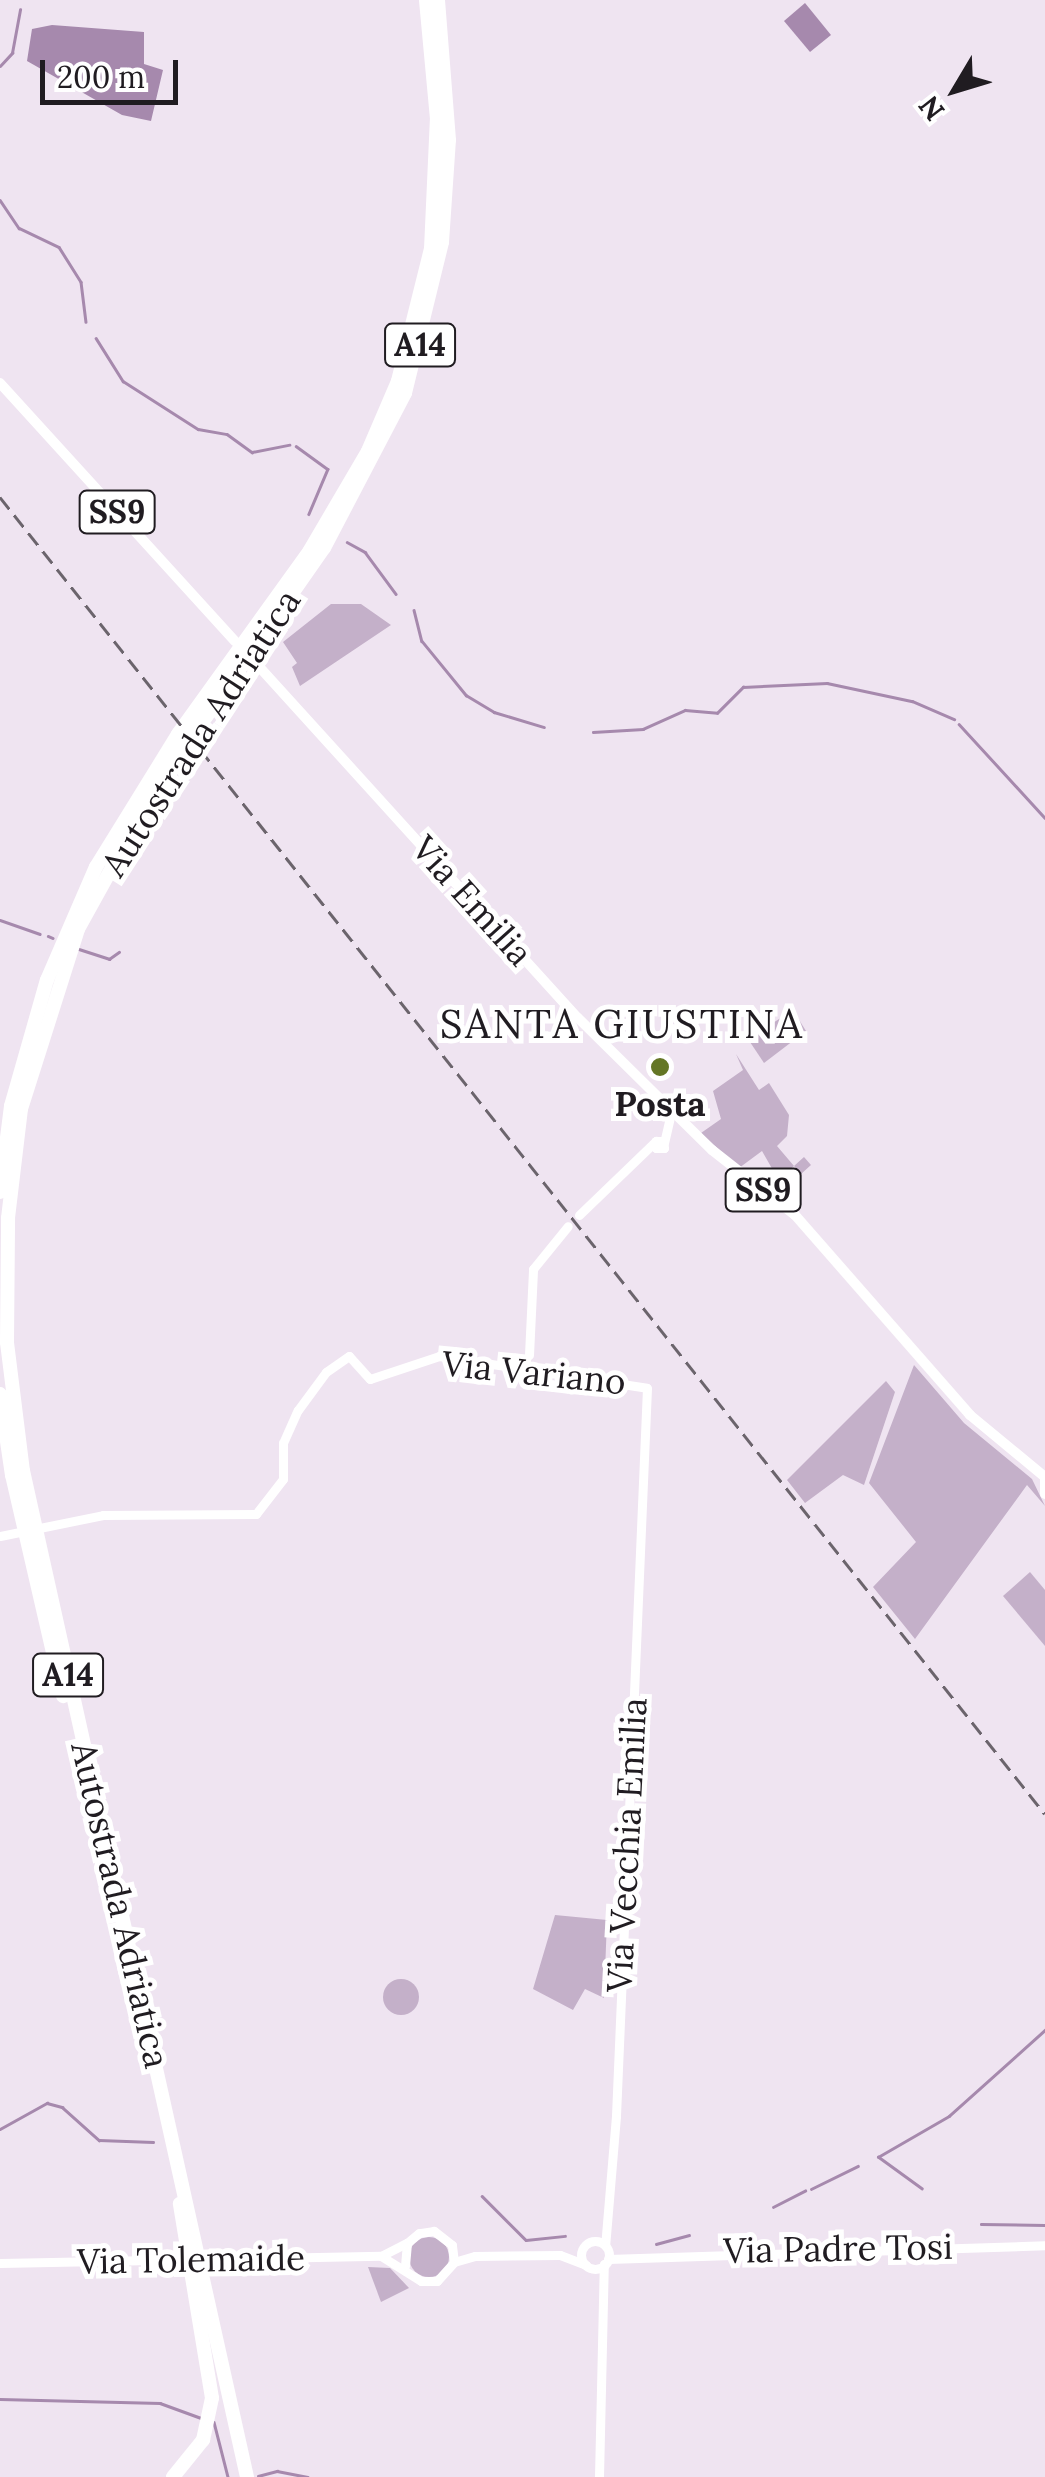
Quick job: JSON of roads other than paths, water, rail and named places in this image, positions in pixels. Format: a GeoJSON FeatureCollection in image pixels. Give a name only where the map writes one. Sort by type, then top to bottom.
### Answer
{"type":"FeatureCollection","features":[{"type":"Feature","properties":{"kind":"highway","name":"Autostrada Adriatica"},"geometry":{"type":"LineString","coordinates":[[245,652],[355,476],[416,323],[431,250],[438,160],[426,0]]}},
{"type":"Feature","properties":{"kind":"highway","name":"Autostrada Adriatica"},"geometry":{"type":"LineString","coordinates":[[0,1192],[11,1106],[47,980],[103,867],[186,733],[364,482],[419,348],[442,242],[448,172],[438,0]]}},
{"type":"Feature","properties":{"kind":"highway","name":"Autostrada Adriatica"},"geometry":{"type":"LineString","coordinates":[[103,867],[57,984],[21,1109],[8,1218],[7,1342],[23,1471],[210,2265],[251,2477]]}},
{"type":"Feature","properties":{"kind":"highway","name":"Autostrada Adriatica"},"geometry":{"type":"LineString","coordinates":[[0,1394],[16,1495],[240,2477]]}},
{"type":"Feature","properties":{"kind":"highway"},"geometry":{"type":"LineString","coordinates":[[172,2477],[203,2440],[212,2398],[180,2204]]}},
{"type":"Feature","properties":{"kind":"main road","name":"Via Emilia"},"geometry":{"type":"LineString","coordinates":[[0,383],[578,1018],[712,1150],[795,1215],[970,1415],[1042,1482]]}},
{"type":"Feature","properties":{"kind":"street"},"geometry":{"type":"LineString","coordinates":[[578,1215],[656,1145],[668,1131],[672,1109]]}},
{"type":"Feature","properties":{"kind":"street"},"geometry":{"type":"LineString","coordinates":[[529,1363],[533,1269],[568,1226]]}},
{"type":"Feature","properties":{"kind":"street","name":"Via Variano"},"geometry":{"type":"LineString","coordinates":[[0,1536],[136,1513],[222,1519],[256,1514],[282,1480],[286,1432],[310,1390],[344,1358],[355,1357],[370,1379],[439,1356],[514,1368],[529,1363],[544,1373],[647,1388]]}},
{"type":"Feature","properties":{"kind":"street","name":"Via Vecchia Emilia"},"geometry":{"type":"LineString","coordinates":[[600,2250],[609,2223],[647,1388]]}},
{"type":"Feature","properties":{"kind":"street","name":"Via Tolemaide"},"geometry":{"type":"LineString","coordinates":[[0,2263],[180,2261],[210,2265],[382,2256],[426,2231],[475,2256]]}},
{"type":"Feature","properties":{"kind":"street"},"geometry":{"type":"LineString","coordinates":[[405,2266],[407,2243]]}},
{"type":"Feature","properties":{"kind":"street"},"geometry":{"type":"LineString","coordinates":[[452,2245],[454,2262]]}},
{"type":"Feature","properties":{"kind":"street","name":"Via Padre Tosi"},"geometry":{"type":"LineString","coordinates":[[632,2254],[1045,2245]]}},
{"type":"Feature","properties":{"kind":"street"},"geometry":{"type":"LineString","coordinates":[[600,2250],[588,2266],[603,2292]]}},
{"type":"Feature","properties":{"kind":"street"},"geometry":{"type":"LineString","coordinates":[[599,2477],[603,2292],[600,2250]]}},
{"type":"Feature","properties":{"kind":"street","name":"Via Tolemaide"},"geometry":{"type":"LineString","coordinates":[[382,2256],[429,2282],[444,2277],[454,2262],[475,2256],[560,2255],[600,2250],[632,2254]]}},
{"type":"Feature","properties":{"kind":"street","name":"Via Tolemaide"},"geometry":{"type":"LineString","coordinates":[[560,2255],[588,2266],[600,2250]]}},
{"type":"Feature","properties":{"kind":"waterway"},"geometry":{"type":"LineString","coordinates":[[0,66],[12,53],[20,10]]}},
{"type":"Feature","properties":{"kind":"waterway"},"geometry":{"type":"LineString","coordinates":[[0,200],[19,228],[59,247],[81,282],[86,322]]}},
{"type":"Feature","properties":{"kind":"waterway"},"geometry":{"type":"LineString","coordinates":[[96,338],[123,381],[198,429],[227,434],[252,452],[289,445]]}},
{"type":"Feature","properties":{"kind":"waterway"},"geometry":{"type":"LineString","coordinates":[[296,446],[328,469],[309,514]]}},
{"type":"Feature","properties":{"kind":"waterway"},"geometry":{"type":"LineString","coordinates":[[347,542],[365,552],[396,594]]}},
{"type":"Feature","properties":{"kind":"waterway"},"geometry":{"type":"LineString","coordinates":[[414,610],[422,641],[466,695],[494,712],[544,727]]}},
{"type":"Feature","properties":{"kind":"waterway"},"geometry":{"type":"LineString","coordinates":[[593,732],[643,729],[685,710],[717,713],[743,687],[827,683],[912,701],[954,719]]}},
{"type":"Feature","properties":{"kind":"waterway"},"geometry":{"type":"LineString","coordinates":[[959,724],[1045,818]]}},
{"type":"Feature","properties":{"kind":"waterway"},"geometry":{"type":"LineString","coordinates":[[0,920],[40,934]]}},
{"type":"Feature","properties":{"kind":"waterway"},"geometry":{"type":"LineString","coordinates":[[48,936],[53,938]]}},
{"type":"Feature","properties":{"kind":"waterway"},"geometry":{"type":"LineString","coordinates":[[79,949],[109,959],[119,952]]}},
{"type":"Feature","properties":{"kind":"waterway"},"geometry":{"type":"LineString","coordinates":[[922,2189],[878,2157],[949,2116],[1045,2030]]}},
{"type":"Feature","properties":{"kind":"waterway"},"geometry":{"type":"LineString","coordinates":[[0,2129],[47,2103],[62,2107],[99,2140],[153,2142]]}},
{"type":"Feature","properties":{"kind":"waterway"},"geometry":{"type":"LineString","coordinates":[[811,2189],[858,2166]]}},
{"type":"Feature","properties":{"kind":"waterway"},"geometry":{"type":"LineString","coordinates":[[773,2207],[805,2191]]}},
{"type":"Feature","properties":{"kind":"waterway"},"geometry":{"type":"LineString","coordinates":[[482,2196],[526,2240],[565,2236]]}},
{"type":"Feature","properties":{"kind":"waterway"},"geometry":{"type":"LineString","coordinates":[[981,2224],[1045,2225]]}},
{"type":"Feature","properties":{"kind":"waterway"},"geometry":{"type":"LineString","coordinates":[[656,2244],[689,2235]]}},
{"type":"Feature","properties":{"kind":"waterway"},"geometry":{"type":"LineString","coordinates":[[0,2399],[160,2403],[201,2418]]}},
{"type":"Feature","properties":{"kind":"waterway"},"geometry":{"type":"LineString","coordinates":[[214,2422],[228,2477]]}},
{"type":"Feature","properties":{"kind":"waterway"},"geometry":{"type":"LineString","coordinates":[[258,2476],[277,2471],[307,2477]]}},
{"type":"Feature","properties":{"kind":"railway"},"geometry":{"type":"LineString","coordinates":[[0,497],[1045,1814]]}},
{"type":"Feature","properties":{"kind":"place","name":"Posta"},"geometry":{"type":"Point","coordinates":[660,1067]}},
{"type":"Feature","properties":{"kind":"district","name":"SANTA GIUSTINA"},"geometry":{"type":"Point","coordinates":[622,1024]}}]}
